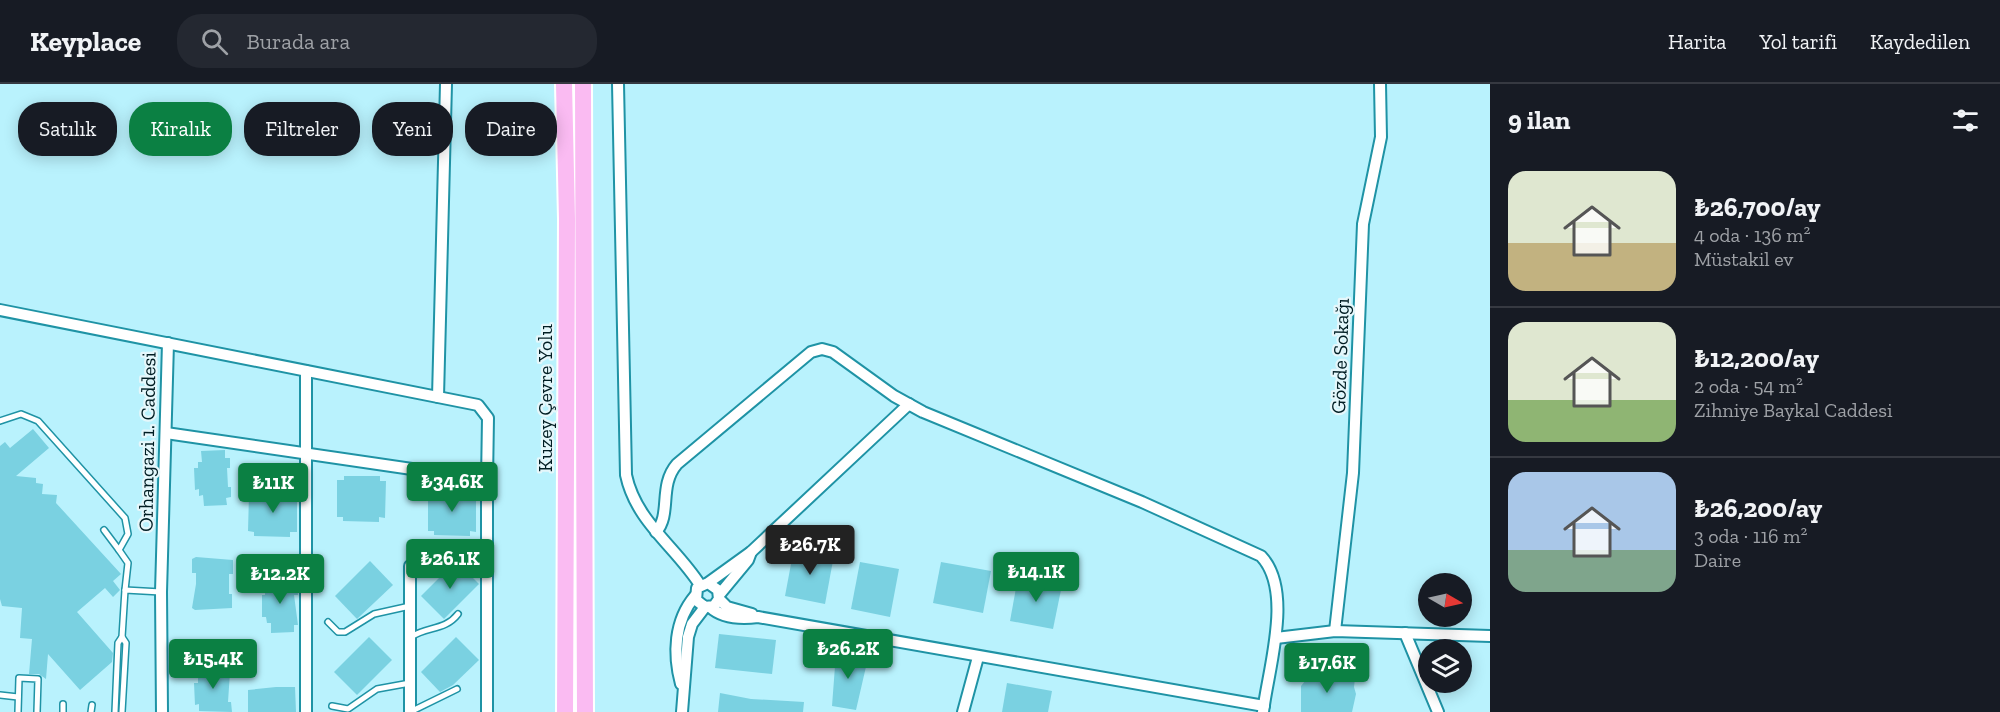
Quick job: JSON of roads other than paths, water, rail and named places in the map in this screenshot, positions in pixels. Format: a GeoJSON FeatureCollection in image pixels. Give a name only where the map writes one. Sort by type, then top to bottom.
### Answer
{"type":"FeatureCollection","features":[{"type":"Feature","properties":{"kind":"highway","name":"Kuzey Çevre Yolu"},"geometry":{"type":"LineString","coordinates":[[564,84],[567,219],[565,712]]}},
{"type":"Feature","properties":{"kind":"highway","name":"Kuzey Çevre Yolu"},"geometry":{"type":"LineString","coordinates":[[583,84],[585,712]]}},
{"type":"Feature","properties":{"kind":"street"},"geometry":{"type":"LineString","coordinates":[[438,397],[446,84]]}},
{"type":"Feature","properties":{"kind":"street"},"geometry":{"type":"LineString","coordinates":[[618,84],[624,466],[636,505],[656,532],[704,584],[716,587],[719,597],[727,607],[758,617]]}},
{"type":"Feature","properties":{"kind":"street","name":"Gözde Sokağı"},"geometry":{"type":"LineString","coordinates":[[1335,631],[1353,472],[1363,224],[1381,137],[1380,84]]}},
{"type":"Feature","properties":{"kind":"street","name":"Orhangazi 1. Caddesi"},"geometry":{"type":"LineString","coordinates":[[0,310],[168,343],[161,592],[162,712]]}},
{"type":"Feature","properties":{"kind":"street"},"geometry":{"type":"LineString","coordinates":[[168,343],[478,405],[487,414],[487,712]]}},
{"type":"Feature","properties":{"kind":"street"},"geometry":{"type":"LineString","coordinates":[[656,532],[663,521],[667,478],[677,464],[811,352],[822,349],[834,352],[909,404],[1255,552],[1267,562],[1275,579],[1276,638],[1264,709],[758,617],[722,615],[698,603],[695,596]]}},
{"type":"Feature","properties":{"kind":"street"},"geometry":{"type":"LineString","coordinates":[[306,371],[306,712]]}},
{"type":"Feature","properties":{"kind":"street"},"geometry":{"type":"LineString","coordinates":[[682,687],[678,673],[677,628],[682,613],[704,584],[751,552],[909,404]]}},
{"type":"Feature","properties":{"kind":"street"},"geometry":{"type":"LineString","coordinates":[[166,433],[487,480]]}},
{"type":"Feature","properties":{"kind":"street"},"geometry":{"type":"LineString","coordinates":[[682,712],[682,687],[690,630],[748,560],[751,552]]}},
{"type":"Feature","properties":{"kind":"street"},"geometry":{"type":"LineString","coordinates":[[410,566],[410,712]]}},
{"type":"Feature","properties":{"kind":"street"},"geometry":{"type":"LineString","coordinates":[[1276,638],[1335,631],[1490,636]]}},
{"type":"Feature","properties":{"kind":"street"},"geometry":{"type":"LineString","coordinates":[[1405,633],[1437,712]]}},
{"type":"Feature","properties":{"kind":"street"},"geometry":{"type":"LineString","coordinates":[[963,712],[978,657]]}},
{"type":"Feature","properties":{"kind":"lane"},"geometry":{"type":"LineString","coordinates":[[0,421],[21,414],[38,421],[125,518],[128,534],[119,550]]}},
{"type":"Feature","properties":{"kind":"lane"},"geometry":{"type":"LineString","coordinates":[[104,530],[128,563],[122,637],[118,643],[115,712]]}},
{"type":"Feature","properties":{"kind":"lane"},"geometry":{"type":"LineString","coordinates":[[125,590],[161,592]]}},
{"type":"Feature","properties":{"kind":"lane"},"geometry":{"type":"LineString","coordinates":[[328,622],[338,632],[345,632],[374,614],[410,606]]}},
{"type":"Feature","properties":{"kind":"lane"},"geometry":{"type":"LineString","coordinates":[[410,638],[421,630],[443,627],[458,614]]}},
{"type":"Feature","properties":{"kind":"lane"},"geometry":{"type":"LineString","coordinates":[[122,637],[126,643],[123,712]]}},
{"type":"Feature","properties":{"kind":"lane"},"geometry":{"type":"LineString","coordinates":[[18,712],[19,678],[38,679],[37,712]]}},
{"type":"Feature","properties":{"kind":"lane"},"geometry":{"type":"LineString","coordinates":[[333,706],[348,709],[377,689],[410,683]]}},
{"type":"Feature","properties":{"kind":"lane"},"geometry":{"type":"LineString","coordinates":[[410,712],[457,690]]}},
{"type":"Feature","properties":{"kind":"lane"},"geometry":{"type":"LineString","coordinates":[[0,695],[18,697]]}},
{"type":"Feature","properties":{"kind":"lane"},"geometry":{"type":"LineString","coordinates":[[63,704],[63,712]]}}]}
